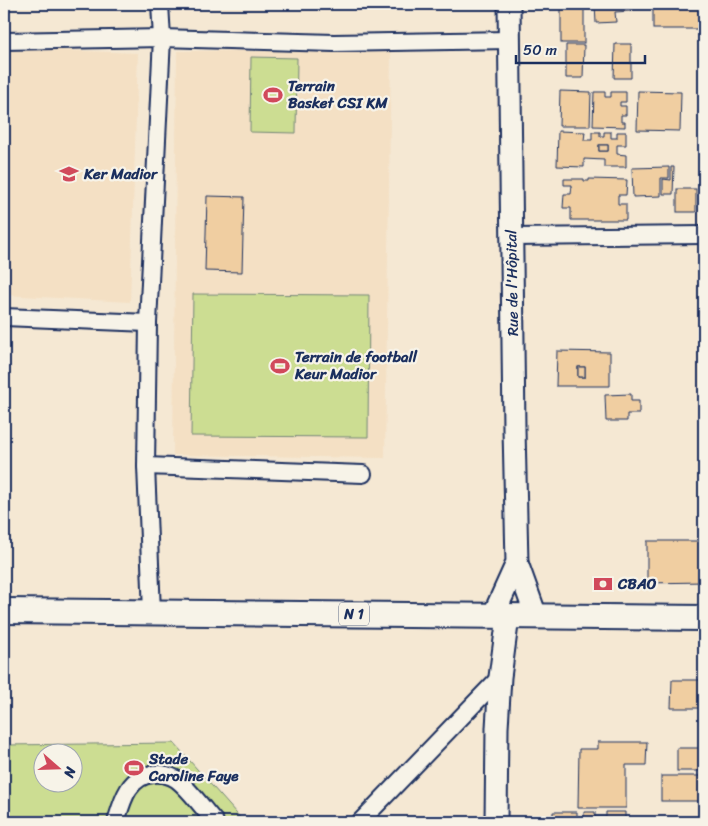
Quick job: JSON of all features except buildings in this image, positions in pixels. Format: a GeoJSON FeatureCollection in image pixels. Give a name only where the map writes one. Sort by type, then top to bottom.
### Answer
{"type":"FeatureCollection","features":[{"type":"Feature","properties":{"kind":"highway","name":"N 1"},"geometry":{"type":"LineString","coordinates":[[4,611],[704,618]]}},
{"type":"Feature","properties":{"kind":"main road","name":"Rue de l'Hôpital"},"geometry":{"type":"LineString","coordinates":[[509,4],[518,563]]}},
{"type":"Feature","properties":{"kind":"main road"},"geometry":{"type":"LineString","coordinates":[[496,822],[500,616],[518,563]]}},
{"type":"Feature","properties":{"kind":"main road"},"geometry":{"type":"LineString","coordinates":[[518,563],[536,616]]}},
{"type":"Feature","properties":{"kind":"street"},"geometry":{"type":"LineString","coordinates":[[152,612],[146,466],[148,323],[162,38],[160,4]]}},
{"type":"Feature","properties":{"kind":"street"},"geometry":{"type":"LineString","coordinates":[[4,41],[162,38],[334,43],[509,40]]}},
{"type":"Feature","properties":{"kind":"street"},"geometry":{"type":"LineString","coordinates":[[512,237],[704,235]]}},
{"type":"Feature","properties":{"kind":"street"},"geometry":{"type":"LineString","coordinates":[[4,317],[148,323]]}},
{"type":"Feature","properties":{"kind":"street"},"geometry":{"type":"LineString","coordinates":[[146,466],[363,474]]}},
{"type":"Feature","properties":{"kind":"street"},"geometry":{"type":"LineString","coordinates":[[360,822],[500,677]]}},
{"type":"Feature","properties":{"kind":"street"},"geometry":{"type":"LineString","coordinates":[[116,822],[124,796],[130,786],[139,778],[151,774],[163,774],[174,778],[184,786],[215,822]]}},
{"type":"Feature","properties":{"kind":"shaded area","name":"Ker Madior"},"geometry":{"type":"Polygon","coordinates":[[[4,48],[138,53],[130,302],[4,295],[4,48]]]}},
{"type":"Feature","properties":{"kind":"shaded area"},"geometry":{"type":"Polygon","coordinates":[[[391,50],[385,458],[173,455],[177,51],[391,50]]]}},
{"type":"Feature","properties":{"kind":"green space","name":"Terrain Basket CSI KM"},"geometry":{"type":"Polygon","coordinates":[[[251,57],[297,58],[296,133],[250,132],[251,57]]]}},
{"type":"Feature","properties":{"kind":"green space","name":"Terrain de football Keur Madior"},"geometry":{"type":"Polygon","coordinates":[[[193,294],[369,295],[368,437],[191,436],[193,294]]]}},
{"type":"Feature","properties":{"kind":"green space","name":"Stade Caroline Faye"},"geometry":{"type":"Polygon","coordinates":[[[174,743],[244,822],[4,822],[4,745],[32,745],[32,794],[82,794],[82,744],[174,743]]]}},
{"type":"Feature","properties":{"kind":"place","name":"Terrain Basket CSI KM"},"geometry":{"type":"Point","coordinates":[273,95]}},
{"type":"Feature","properties":{"kind":"place","name":"Ker Madior"},"geometry":{"type":"Point","coordinates":[69,174]}},
{"type":"Feature","properties":{"kind":"place","name":"Terrain de football Keur Madior"},"geometry":{"type":"Point","coordinates":[280,366]}},
{"type":"Feature","properties":{"kind":"place","name":"CBAO"},"geometry":{"type":"Point","coordinates":[603,584]}},
{"type":"Feature","properties":{"kind":"place","name":"Stade Caroline Faye"},"geometry":{"type":"Point","coordinates":[134,768]}}]}
